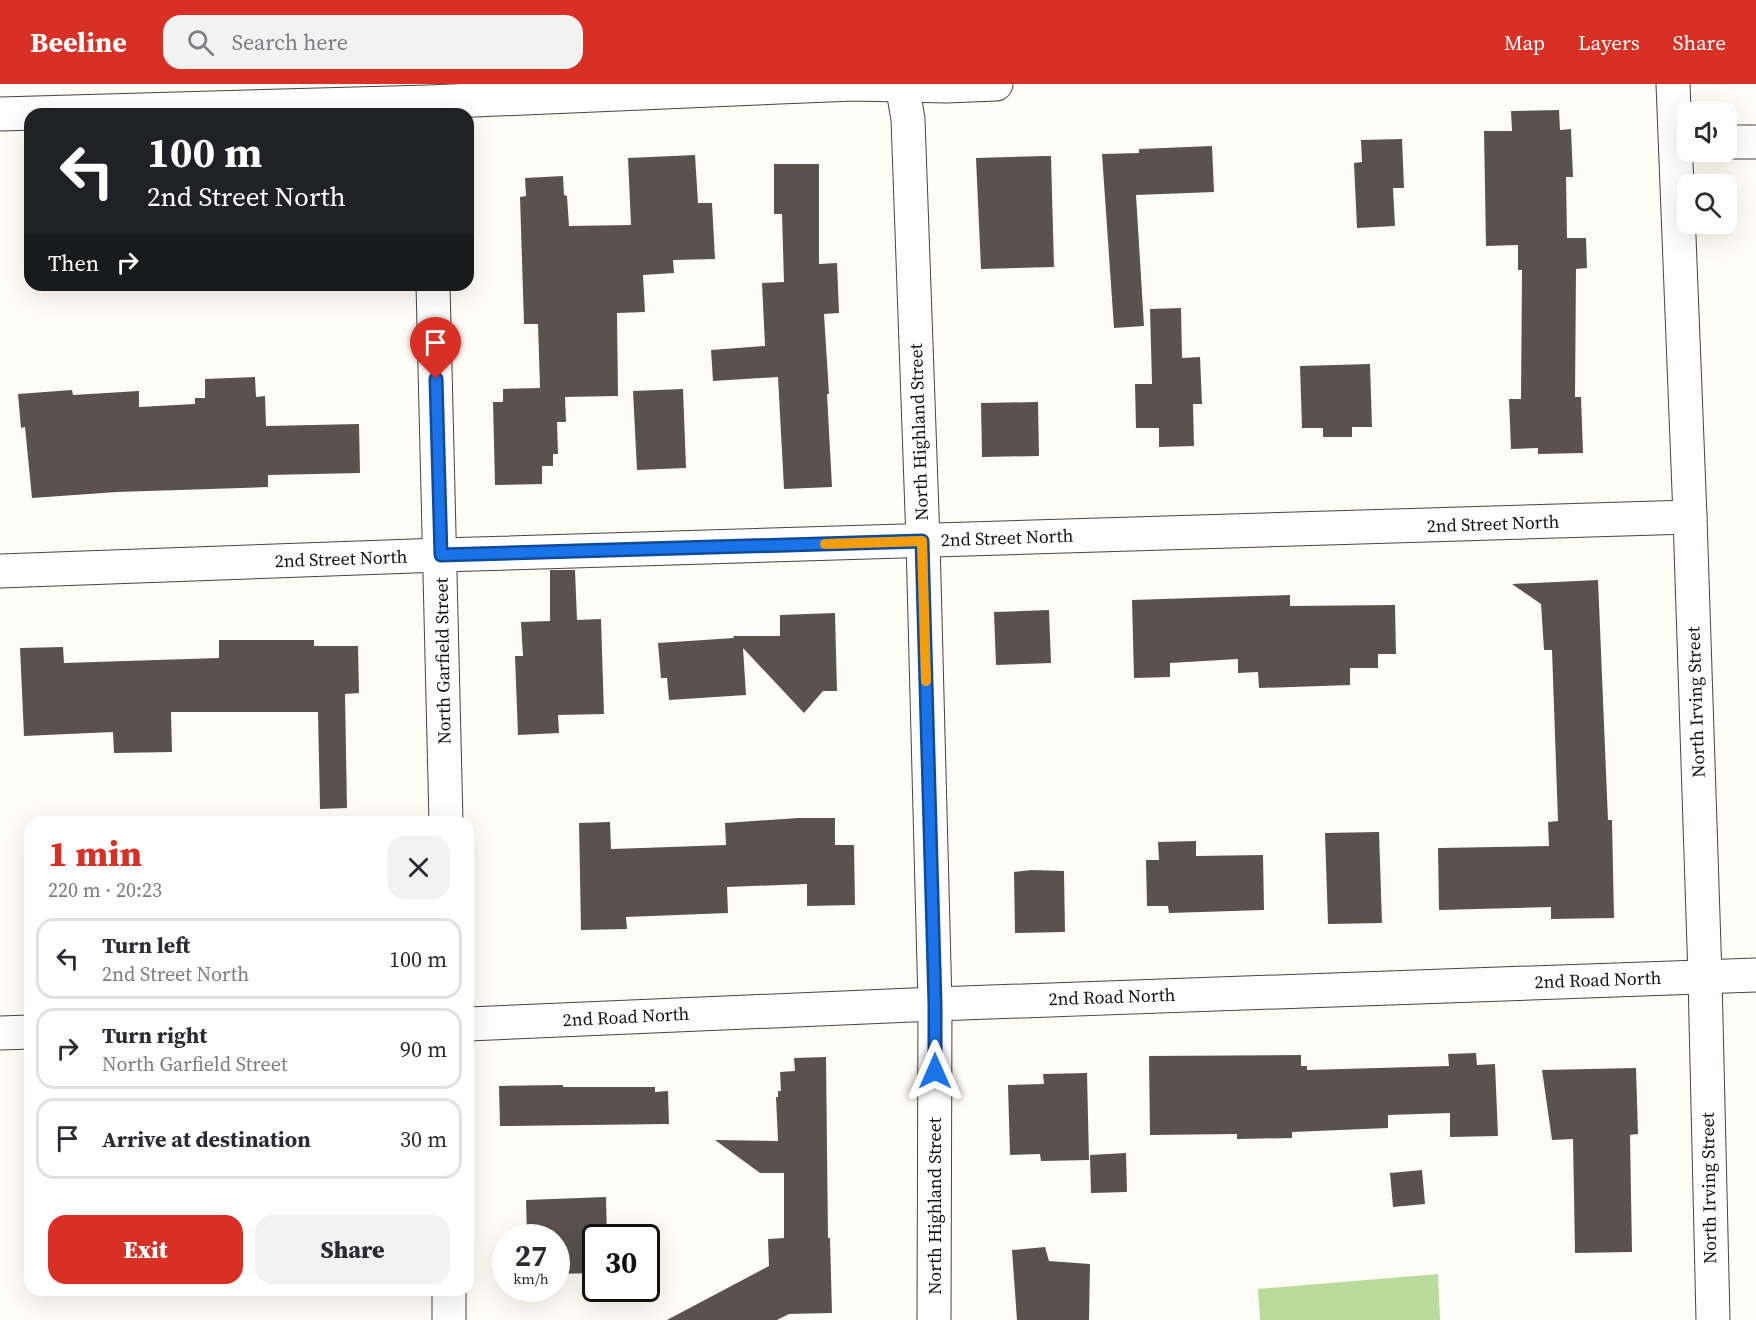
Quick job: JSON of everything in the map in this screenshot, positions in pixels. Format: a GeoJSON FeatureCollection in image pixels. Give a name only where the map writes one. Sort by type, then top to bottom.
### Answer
{"type":"FeatureCollection","features":[{"type":"Feature","properties":{"kind":"street"},"geometry":{"type":"LineString","coordinates":[[183,108],[853,84],[996,84]]}},
{"type":"Feature","properties":{"kind":"street","name":"North Irving Street"},"geometry":{"type":"LineString","coordinates":[[1673,84],[1677,111]]}},
{"type":"Feature","properties":{"kind":"street","name":"North Highland Street"},"geometry":{"type":"LineString","coordinates":[[902,85],[908,119],[935,1004],[934,1320]]}},
{"type":"Feature","properties":{"kind":"street"},"geometry":{"type":"LineString","coordinates":[[0,114],[24,113]]}},
{"type":"Feature","properties":{"kind":"street"},"geometry":{"type":"LineString","coordinates":[[1737,142],[1756,142]]}},
{"type":"Feature","properties":{"kind":"street","name":"North Irving Street"},"geometry":{"type":"LineString","coordinates":[[1682,162],[1713,1320]]}},
{"type":"Feature","properties":{"kind":"street","name":"North Garfield Street"},"geometry":{"type":"LineString","coordinates":[[433,291],[446,816]]}},
{"type":"Feature","properties":{"kind":"street","name":"2nd Street North"},"geometry":{"type":"LineString","coordinates":[[0,571],[441,555],[1690,518]]}},
{"type":"Feature","properties":{"kind":"street","name":"2nd Road North"},"geometry":{"type":"LineString","coordinates":[[474,1024],[935,1004],[1756,975]]}},
{"type":"Feature","properties":{"kind":"street"},"geometry":{"type":"LineString","coordinates":[[0,1033],[24,1032]]}},
{"type":"Feature","properties":{"kind":"street"},"geometry":{"type":"LineString","coordinates":[[449,1296],[449,1320]]}},
{"type":"Feature","properties":{"kind":"green space"},"geometry":{"type":"Polygon","coordinates":[[[1438,1274],[1440,1320],[1260,1320],[1258,1289],[1438,1274]]]}},
{"type":"Feature","properties":{"kind":"building"},"geometry":{"type":"Polygon","coordinates":[[[1559,110],[1560,130],[1571,129],[1573,177],[1566,177],[1567,238],[1586,238],[1587,268],[1576,269],[1575,397],[1581,397],[1583,453],[1538,454],[1538,448],[1511,449],[1509,399],[1521,399],[1522,270],[1518,270],[1518,245],[1486,246],[1484,131],[1512,131],[1511,111],[1559,110]]]}},
{"type":"Feature","properties":{"kind":"building"},"geometry":{"type":"Polygon","coordinates":[[[1402,139],[1404,188],[1393,188],[1395,226],[1357,228],[1354,163],[1362,162],[1361,140],[1402,139]]]}},
{"type":"Feature","properties":{"kind":"building"},"geometry":{"type":"Polygon","coordinates":[[[1212,146],[1214,192],[1136,195],[1144,326],[1114,328],[1102,154],[1139,153],[1139,149],[1212,146]]]}},
{"type":"Feature","properties":{"kind":"building"},"geometry":{"type":"Polygon","coordinates":[[[695,155],[698,203],[712,203],[715,259],[673,260],[674,273],[643,275],[645,312],[617,313],[618,396],[565,397],[566,422],[557,422],[558,454],[553,454],[553,466],[542,466],[542,484],[495,485],[493,402],[503,402],[503,389],[540,388],[538,324],[524,324],[520,197],[526,196],[525,178],[563,176],[569,226],[631,225],[628,158],[695,155]]]}},
{"type":"Feature","properties":{"kind":"building"},"geometry":{"type":"Polygon","coordinates":[[[1051,156],[1054,267],[981,269],[976,158],[1051,156]]]}},
{"type":"Feature","properties":{"kind":"building"},"geometry":{"type":"Polygon","coordinates":[[[774,164],[819,164],[819,264],[837,263],[839,313],[824,314],[832,487],[784,489],[778,377],[713,381],[711,350],[765,346],[762,283],[784,282],[782,214],[774,214],[774,164]]]}},
{"type":"Feature","properties":{"kind":"building"},"geometry":{"type":"Polygon","coordinates":[[[1181,308],[1182,358],[1200,357],[1202,404],[1193,404],[1194,446],[1159,447],[1159,428],[1136,428],[1135,384],[1152,384],[1150,309],[1181,308]]]}},
{"type":"Feature","properties":{"kind":"building"},"geometry":{"type":"Polygon","coordinates":[[[1370,364],[1372,427],[1352,427],[1352,437],[1323,437],[1323,428],[1302,428],[1300,366],[1370,364]]]}},
{"type":"Feature","properties":{"kind":"building"},"geometry":{"type":"Polygon","coordinates":[[[255,377],[256,397],[265,396],[266,426],[359,424],[360,473],[268,475],[268,487],[117,492],[32,498],[25,427],[21,428],[18,394],[72,390],[73,395],[139,391],[139,407],[195,404],[195,398],[205,398],[205,379],[255,377]]]}},
{"type":"Feature","properties":{"kind":"building"},"geometry":{"type":"Polygon","coordinates":[[[683,389],[686,468],[637,470],[633,391],[683,389]]]}},
{"type":"Feature","properties":{"kind":"building"},"geometry":{"type":"Polygon","coordinates":[[[1038,402],[1039,456],[982,457],[981,403],[1038,402]]]}},
{"type":"Feature","properties":{"kind":"building"},"geometry":{"type":"Polygon","coordinates":[[[550,570],[575,570],[577,620],[601,619],[604,714],[558,715],[559,733],[518,735],[515,656],[523,656],[521,622],[550,621],[550,570]]]}},
{"type":"Feature","properties":{"kind":"building"},"geometry":{"type":"Polygon","coordinates":[[[1598,580],[1608,820],[1612,820],[1614,918],[1551,919],[1551,907],[1439,910],[1438,848],[1549,846],[1548,822],[1558,821],[1552,650],[1544,650],[1541,604],[1512,584],[1598,580]]]}},
{"type":"Feature","properties":{"kind":"building"},"geometry":{"type":"Polygon","coordinates":[[[1290,595],[1290,606],[1395,605],[1396,654],[1378,654],[1378,668],[1350,668],[1350,685],[1259,688],[1258,672],[1238,673],[1238,659],[1170,663],[1170,677],[1134,678],[1132,600],[1290,595]]]}},
{"type":"Feature","properties":{"kind":"building"},"geometry":{"type":"Polygon","coordinates":[[[1049,610],[1051,663],[996,665],[994,612],[1049,610]]]}},
{"type":"Feature","properties":{"kind":"building"},"geometry":{"type":"Polygon","coordinates":[[[835,613],[837,691],[823,691],[804,713],[743,648],[746,695],[669,700],[667,678],[661,678],[658,643],[734,638],[733,636],[780,636],[780,615],[835,613]]]}},
{"type":"Feature","properties":{"kind":"building"},"geometry":{"type":"Polygon","coordinates":[[[219,640],[314,640],[314,646],[358,646],[359,693],[345,694],[347,808],[320,809],[318,712],[171,712],[172,752],[114,753],[113,732],[24,736],[20,648],[63,647],[64,663],[219,658],[219,640]]]}},
{"type":"Feature","properties":{"kind":"building"},"geometry":{"type":"Polygon","coordinates":[[[835,818],[835,845],[854,845],[855,905],[807,906],[807,884],[727,887],[728,913],[626,917],[627,929],[581,930],[579,823],[610,822],[611,849],[726,845],[725,823],[835,818]]]}},
{"type":"Feature","properties":{"kind":"building"},"geometry":{"type":"Polygon","coordinates":[[[1379,832],[1382,923],[1328,924],[1325,833],[1379,832]]]}},
{"type":"Feature","properties":{"kind":"building"},"geometry":{"type":"Polygon","coordinates":[[[1196,841],[1196,856],[1263,855],[1264,910],[1169,913],[1168,906],[1147,906],[1146,860],[1159,860],[1158,842],[1196,841]]]}},
{"type":"Feature","properties":{"kind":"building"},"geometry":{"type":"Polygon","coordinates":[[[1064,871],[1065,932],[1015,933],[1014,872],[1064,871]]]}},
{"type":"Feature","properties":{"kind":"building"},"geometry":{"type":"Polygon","coordinates":[[[1476,1053],[1477,1065],[1495,1064],[1498,1136],[1450,1137],[1450,1113],[1388,1115],[1388,1128],[1292,1132],[1292,1138],[1237,1139],[1237,1134],[1150,1135],[1149,1056],[1301,1055],[1301,1066],[1307,1066],[1307,1070],[1449,1066],[1448,1054],[1476,1053]]]}},
{"type":"Feature","properties":{"kind":"building"},"geometry":{"type":"Polygon","coordinates":[[[826,1057],[828,1238],[830,1238],[832,1313],[789,1314],[777,1320],[667,1320],[769,1266],[768,1239],[784,1238],[784,1173],[760,1173],[715,1140],[778,1141],[776,1097],[778,1097],[778,1091],[781,1091],[780,1072],[795,1071],[794,1058],[826,1057]]]}},
{"type":"Feature","properties":{"kind":"building"},"geometry":{"type":"Polygon","coordinates":[[[1636,1068],[1638,1134],[1630,1135],[1632,1252],[1575,1253],[1573,1139],[1552,1140],[1542,1070],[1636,1068]]]}},
{"type":"Feature","properties":{"kind":"building"},"geometry":{"type":"Polygon","coordinates":[[[1087,1073],[1089,1160],[1041,1161],[1040,1154],[1010,1155],[1008,1085],[1044,1084],[1043,1074],[1087,1073]]]}},
{"type":"Feature","properties":{"kind":"building"},"geometry":{"type":"Polygon","coordinates":[[[563,1085],[563,1087],[655,1087],[655,1092],[668,1091],[669,1124],[500,1126],[499,1086],[563,1085]]]}},
{"type":"Feature","properties":{"kind":"building"},"geometry":{"type":"Polygon","coordinates":[[[1126,1153],[1127,1192],[1091,1193],[1090,1155],[1126,1153]]]}},
{"type":"Feature","properties":{"kind":"building"},"geometry":{"type":"Polygon","coordinates":[[[1422,1170],[1425,1204],[1393,1207],[1390,1173],[1422,1170]]]}},
{"type":"Feature","properties":{"kind":"building"},"geometry":{"type":"Polygon","coordinates":[[[606,1197],[607,1224],[582,1224],[582,1273],[570,1274],[570,1224],[527,1224],[526,1200],[606,1197]]]}},
{"type":"Feature","properties":{"kind":"building"},"geometry":{"type":"Polygon","coordinates":[[[1045,1247],[1049,1261],[1090,1264],[1089,1320],[1017,1320],[1012,1250],[1045,1247]]]}},
{"type":"Feature","properties":{"kind":"slow traffic"},"geometry":{"type":"LineString","coordinates":[[825,544],[922,541],[926,681]]}},
{"type":"Feature","properties":{"kind":"route"},"geometry":{"type":"LineString","coordinates":[[436,379],[441,555],[922,541],[935,1071]]}}]}
